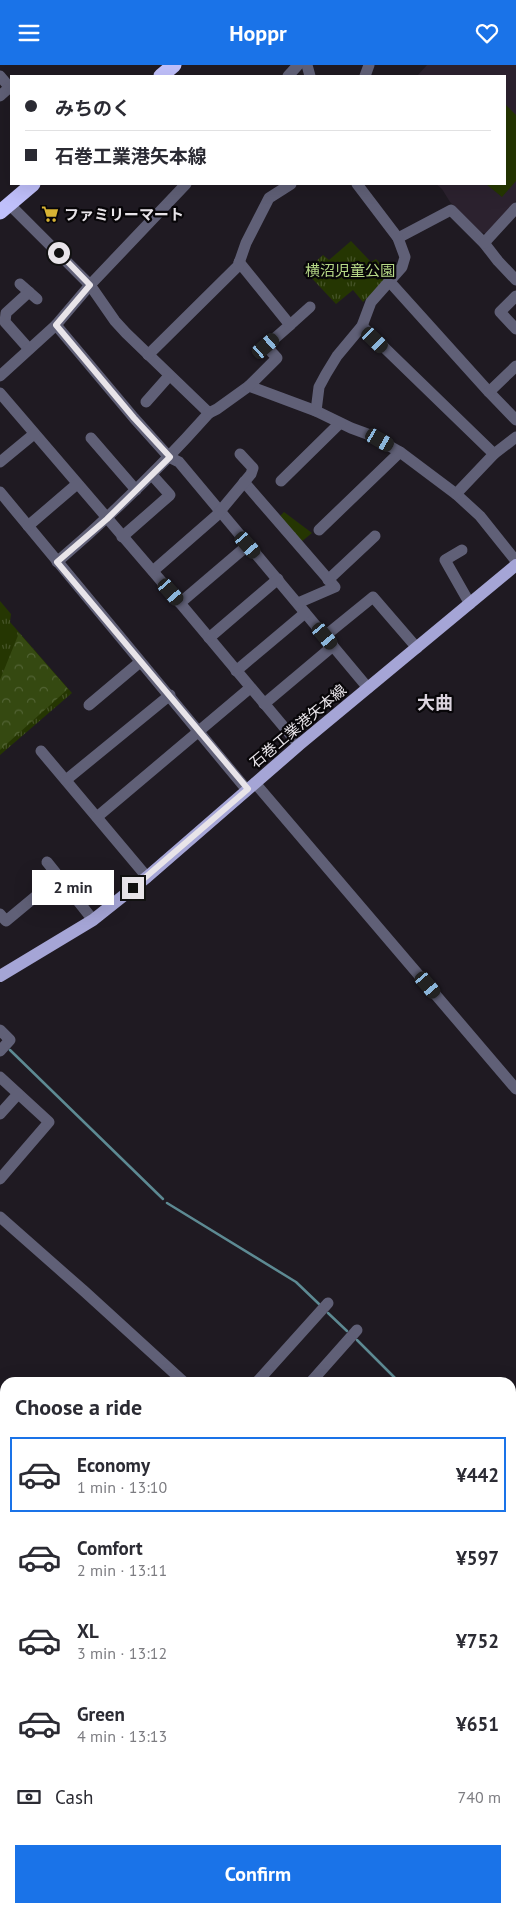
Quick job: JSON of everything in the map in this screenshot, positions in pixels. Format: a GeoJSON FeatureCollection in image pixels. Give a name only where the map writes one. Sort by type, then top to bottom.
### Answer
{"type":"FeatureCollection","features":[{"type":"Feature","properties":{"kind":"highway"},"geometry":{"type":"LineString","coordinates":[[162,75],[174,65]]}},
{"type":"Feature","properties":{"kind":"highway"},"geometry":{"type":"LineString","coordinates":[[4,208],[32,185]]}},
{"type":"Feature","properties":{"kind":"main road","name":"石巻工業港矢本線"},"geometry":{"type":"LineString","coordinates":[[0,976],[93,920],[147,877],[299,745],[516,565]]}},
{"type":"Feature","properties":{"kind":"street"},"geometry":{"type":"LineString","coordinates":[[0,76],[10,88],[0,95]]}},
{"type":"Feature","properties":{"kind":"street"},"geometry":{"type":"LineString","coordinates":[[0,376],[56,325],[90,285],[185,185]]}},
{"type":"Feature","properties":{"kind":"street"},"geometry":{"type":"LineString","coordinates":[[148,355],[238,266],[246,243],[269,198],[286,185]]}},
{"type":"Feature","properties":{"kind":"street"},"geometry":{"type":"LineString","coordinates":[[316,411],[320,387],[326,374],[337,356],[362,327],[371,302],[402,267],[405,257],[398,238],[359,185]]}},
{"type":"Feature","properties":{"kind":"street"},"geometry":{"type":"LineString","coordinates":[[4,208],[90,285],[114,321],[209,413]]}},
{"type":"Feature","properties":{"kind":"street"},"geometry":{"type":"LineString","coordinates":[[484,243],[516,208]]}},
{"type":"Feature","properties":{"kind":"street"},"geometry":{"type":"LineString","coordinates":[[398,238],[452,210],[514,276]]}},
{"type":"Feature","properties":{"kind":"street"},"geometry":{"type":"LineString","coordinates":[[239,262],[290,325]]}},
{"type":"Feature","properties":{"kind":"street"},"geometry":{"type":"LineString","coordinates":[[389,281],[488,392],[515,418]]}},
{"type":"Feature","properties":{"kind":"street"},"geometry":{"type":"LineString","coordinates":[[29,292],[6,313],[5,322],[29,349]]}},
{"type":"Feature","properties":{"kind":"street"},"geometry":{"type":"LineString","coordinates":[[516,296],[500,312],[516,329]]}},
{"type":"Feature","properties":{"kind":"street"},"geometry":{"type":"LineString","coordinates":[[57,562],[107,519],[152,475],[209,413],[249,385],[277,358],[266,346],[310,307]]}},
{"type":"Feature","properties":{"kind":"street"},"geometry":{"type":"LineString","coordinates":[[56,325],[134,418],[170,457],[179,462],[368,688]]}},
{"type":"Feature","properties":{"kind":"street"},"geometry":{"type":"LineString","coordinates":[[362,327],[494,454]]}},
{"type":"Feature","properties":{"kind":"street"},"geometry":{"type":"LineString","coordinates":[[488,392],[516,366]]}},
{"type":"Feature","properties":{"kind":"street"},"geometry":{"type":"LineString","coordinates":[[146,402],[169,376]]}},
{"type":"Feature","properties":{"kind":"street"},"geometry":{"type":"LineString","coordinates":[[249,385],[316,411],[370,435],[400,452],[456,494],[480,517],[516,561]]}},
{"type":"Feature","properties":{"kind":"street"},"geometry":{"type":"LineString","coordinates":[[0,393],[299,745]]}},
{"type":"Feature","properties":{"kind":"street"},"geometry":{"type":"LineString","coordinates":[[281,481],[340,423]]}},
{"type":"Feature","properties":{"kind":"street"},"geometry":{"type":"LineString","coordinates":[[0,462],[34,434]]}},
{"type":"Feature","properties":{"kind":"street"},"geometry":{"type":"LineString","coordinates":[[456,494],[494,454],[516,437]]}},
{"type":"Feature","properties":{"kind":"street"},"geometry":{"type":"LineString","coordinates":[[91,438],[136,490]]}},
{"type":"Feature","properties":{"kind":"street"},"geometry":{"type":"LineString","coordinates":[[319,531],[400,452]]}},
{"type":"Feature","properties":{"kind":"street"},"geometry":{"type":"LineString","coordinates":[[153,571],[216,516],[252,474],[252,468],[240,454]]}},
{"type":"Feature","properties":{"kind":"street"},"geometry":{"type":"LineString","coordinates":[[122,537],[170,495],[152,475]]}},
{"type":"Feature","properties":{"kind":"street"},"geometry":{"type":"LineString","coordinates":[[244,482],[335,587],[298,603]]}},
{"type":"Feature","properties":{"kind":"street"},"geometry":{"type":"LineString","coordinates":[[28,526],[77,484]]}},
{"type":"Feature","properties":{"kind":"street"},"geometry":{"type":"LineString","coordinates":[[0,492],[199,732],[251,786],[516,1089]]}},
{"type":"Feature","properties":{"kind":"street"},"geometry":{"type":"LineString","coordinates":[[328,579],[375,536]]}},
{"type":"Feature","properties":{"kind":"street"},"geometry":{"type":"LineString","coordinates":[[180,603],[248,545]]}},
{"type":"Feature","properties":{"kind":"street"},"geometry":{"type":"LineString","coordinates":[[462,550],[442,561],[470,604]]}},
{"type":"Feature","properties":{"kind":"street"},"geometry":{"type":"LineString","coordinates":[[209,638],[278,579]]}},
{"type":"Feature","properties":{"kind":"street"},"geometry":{"type":"LineString","coordinates":[[325,636],[373,597],[417,648]]}},
{"type":"Feature","properties":{"kind":"street"},"geometry":{"type":"LineString","coordinates":[[236,671],[305,613]]}},
{"type":"Feature","properties":{"kind":"street"},"geometry":{"type":"LineString","coordinates":[[264,704],[333,646]]}},
{"type":"Feature","properties":{"kind":"street"},"geometry":{"type":"LineString","coordinates":[[89,705],[140,661]]}},
{"type":"Feature","properties":{"kind":"street"},"geometry":{"type":"LineString","coordinates":[[97,817],[250,688]]}},
{"type":"Feature","properties":{"kind":"street"},"geometry":{"type":"LineString","coordinates":[[66,780],[170,695]]}},
{"type":"Feature","properties":{"kind":"street"},"geometry":{"type":"LineString","coordinates":[[41,751],[147,877]]}},
{"type":"Feature","properties":{"kind":"street"},"geometry":{"type":"LineString","coordinates":[[47,862],[93,920]]}},
{"type":"Feature","properties":{"kind":"street"},"geometry":{"type":"LineString","coordinates":[[0,914],[6,921],[58,877]]}},
{"type":"Feature","properties":{"kind":"street"},"geometry":{"type":"LineString","coordinates":[[0,1029],[10,1040],[0,1051]]}},
{"type":"Feature","properties":{"kind":"street"},"geometry":{"type":"LineString","coordinates":[[0,1077],[49,1122],[0,1179]]}},
{"type":"Feature","properties":{"kind":"street"},"geometry":{"type":"LineString","coordinates":[[0,1114],[18,1094]]}},
{"type":"Feature","properties":{"kind":"street"},"geometry":{"type":"LineString","coordinates":[[0,1217],[178,1377]]}},
{"type":"Feature","properties":{"kind":"street"},"geometry":{"type":"LineString","coordinates":[[261,1377],[328,1303]]}},
{"type":"Feature","properties":{"kind":"street"},"geometry":{"type":"LineString","coordinates":[[315,1377],[357,1330]]}},
{"type":"Feature","properties":{"kind":"shaded area"},"geometry":{"type":"Polygon","coordinates":[[[427,65],[516,65],[516,201],[487,234],[481,232],[450,202],[437,185],[506,185],[506,75],[418,75],[427,65]]]}},
{"type":"Feature","properties":{"kind":"green space"},"geometry":{"type":"Polygon","coordinates":[[[506,105],[516,115],[516,181],[502,197],[487,185],[506,185],[506,105]]]}},
{"type":"Feature","properties":{"kind":"green space","name":"横沼児童公園"},"geometry":{"type":"Polygon","coordinates":[[[351,241],[371,262],[376,259],[390,275],[363,302],[353,290],[336,304],[305,271],[323,255],[329,260],[351,241]]]}},
{"type":"Feature","properties":{"kind":"green space"},"geometry":{"type":"Polygon","coordinates":[[[284,512],[312,533],[301,542],[279,517],[284,512]]]}},
{"type":"Feature","properties":{"kind":"green space"},"geometry":{"type":"Polygon","coordinates":[[[0,601],[11,614],[10,622],[72,693],[0,755],[0,601]]]}},
{"type":"Feature","properties":{"kind":"green space"},"geometry":{"type":"Polygon","coordinates":[[[19,633],[68,689],[0,750],[0,680],[19,633]]]}},
{"type":"Feature","properties":{"kind":"waterway"},"geometry":{"type":"LineString","coordinates":[[10,1050],[163,1199]]}},
{"type":"Feature","properties":{"kind":"waterway"},"geometry":{"type":"LineString","coordinates":[[167,1203],[296,1282],[319,1304]]}},
{"type":"Feature","properties":{"kind":"waterway"},"geometry":{"type":"LineString","coordinates":[[328,1313],[347,1331]]}},
{"type":"Feature","properties":{"kind":"waterway"},"geometry":{"type":"LineString","coordinates":[[357,1340],[394,1377]]}},
{"type":"Feature","properties":{"kind":"place","name":"ファミリーマート"},"geometry":{"type":"Point","coordinates":[50,214]}},
{"type":"Feature","properties":{"kind":"district","name":"大曲"},"geometry":{"type":"Point","coordinates":[435,702]}},
{"type":"Feature","properties":{"kind":"route"},"geometry":{"type":"LineString","coordinates":[[59,253],[90,285],[56,325],[134,418],[170,457],[107,519],[57,562],[80,587],[248,789],[133,888]]}}]}
